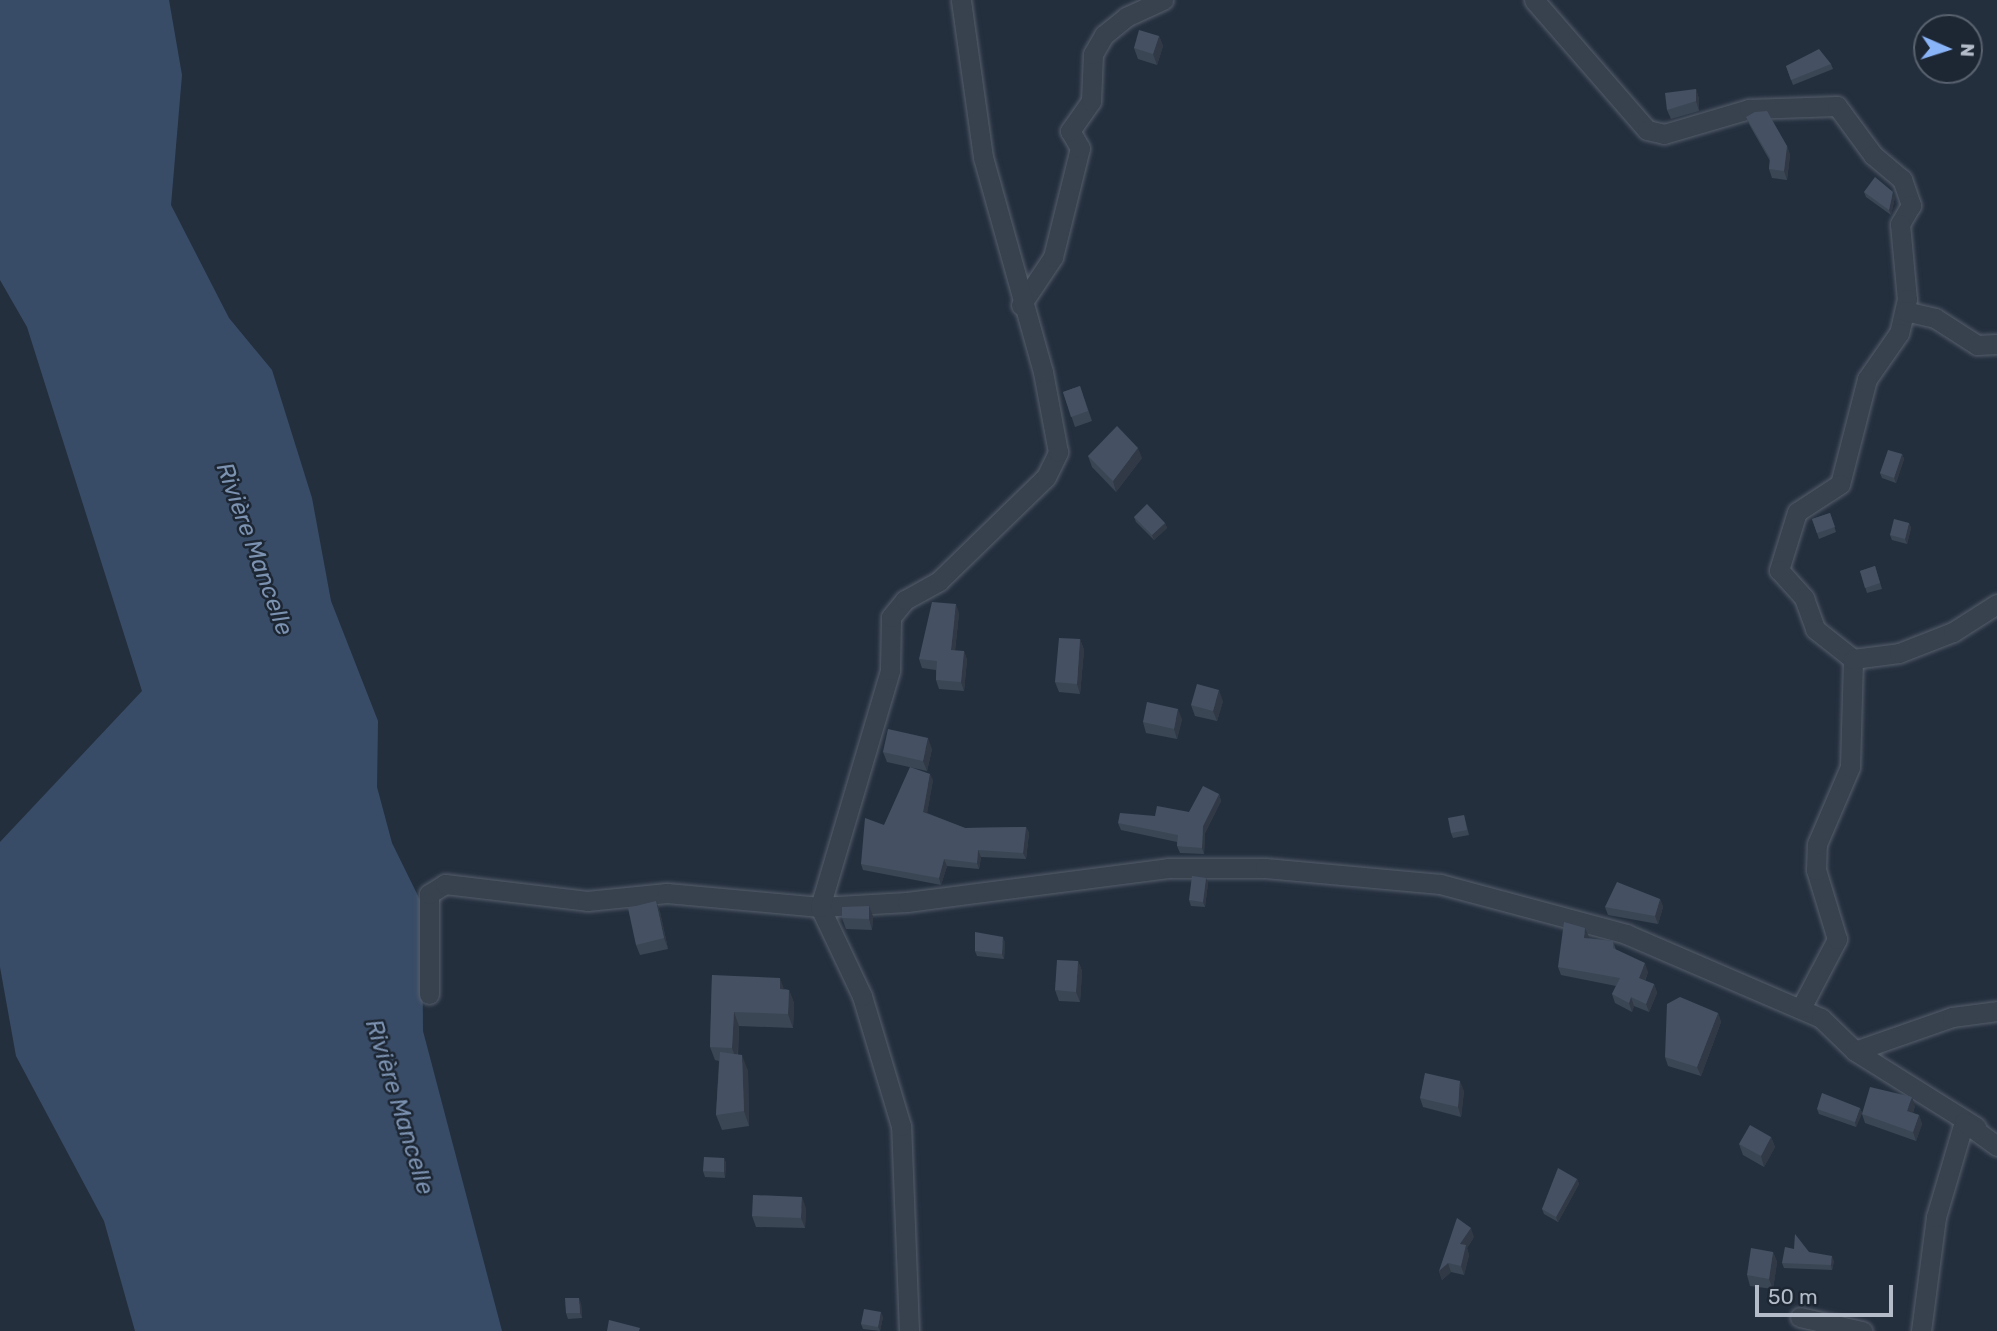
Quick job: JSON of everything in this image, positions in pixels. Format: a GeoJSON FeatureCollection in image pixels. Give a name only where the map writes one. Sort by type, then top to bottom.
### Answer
{"type":"FeatureCollection","features":[{"type":"Feature","properties":{"kind":"street"},"geometry":{"type":"LineString","coordinates":[[909,1331],[901,1126],[862,996],[820,906],[890,670],[891,617],[905,600],[939,581],[1046,477],[1058,452],[1043,372],[1021,304],[984,157],[961,0]]}},
{"type":"Feature","properties":{"kind":"street"},"geometry":{"type":"LineString","coordinates":[[1021,304],[1053,257],[1080,148],[1070,131],[1091,101],[1093,54],[1126,17],[1163,0]]}},
{"type":"Feature","properties":{"kind":"street"},"geometry":{"type":"LineString","coordinates":[[1534,0],[1647,130],[1664,134],[1749,109],[1837,106],[1872,155],[1902,179],[1911,205],[1900,223],[1905,311],[1899,333],[1867,379],[1840,484],[1797,512],[1779,570],[1804,598],[1815,629],[1853,659],[1899,653],[1953,632],[1997,604]]}},
{"type":"Feature","properties":{"kind":"street"},"geometry":{"type":"LineString","coordinates":[[1905,311],[1935,318],[1977,345],[1997,344]]}},
{"type":"Feature","properties":{"kind":"street"},"geometry":{"type":"LineString","coordinates":[[1801,1008],[1837,939],[1816,870],[1817,844],[1850,767],[1853,659]]}},
{"type":"Feature","properties":{"kind":"street"},"geometry":{"type":"LineString","coordinates":[[429,994],[429,894],[445,884],[587,901],[667,893],[820,906],[907,902],[1168,867],[1356,874],[1440,884],[1626,934],[1801,1008],[1856,1051],[1997,1146]]}},
{"type":"Feature","properties":{"kind":"street"},"geometry":{"type":"LineString","coordinates":[[1856,1051],[1952,1017],[1997,1011]]}},
{"type":"Feature","properties":{"kind":"street"},"geometry":{"type":"LineString","coordinates":[[1964,1122],[1997,1134]]}},
{"type":"Feature","properties":{"kind":"street"},"geometry":{"type":"LineString","coordinates":[[1921,1331],[1936,1217],[1964,1122]]}},
{"type":"Feature","properties":{"kind":"street"},"geometry":{"type":"LineString","coordinates":[[1800,1317],[1862,1331]]}},
{"type":"Feature","properties":{"kind":"water","name":"Rivière Mancelle"},"geometry":{"type":"Polygon","coordinates":[[[0,0],[169,0],[182,75],[171,205],[229,318],[272,370],[312,498],[331,601],[378,721],[377,787],[392,843],[422,904],[423,1031],[502,1331],[135,1331],[104,1221],[16,1056],[0,967],[0,842],[142,691],[27,327],[0,280],[0,0]]]}},
{"type":"Feature","properties":{"kind":"building"},"geometry":{"type":"Polygon","coordinates":[[[1139,30],[1159,36],[1153,54],[1134,48],[1139,30]]]}},
{"type":"Feature","properties":{"kind":"building"},"geometry":{"type":"Polygon","coordinates":[[[1819,49],[1831,64],[1791,80],[1786,66],[1819,49]]]}},
{"type":"Feature","properties":{"kind":"building"},"geometry":{"type":"Polygon","coordinates":[[[1696,89],[1696,101],[1667,110],[1665,93],[1696,89]]]}},
{"type":"Feature","properties":{"kind":"building"},"geometry":{"type":"Polygon","coordinates":[[[1767,111],[1787,146],[1784,171],[1769,169],[1770,158],[1746,117],[1755,112],[1767,111]]]}},
{"type":"Feature","properties":{"kind":"building"},"geometry":{"type":"Polygon","coordinates":[[[1875,177],[1893,192],[1889,210],[1864,192],[1875,177]]]}},
{"type":"Feature","properties":{"kind":"building"},"geometry":{"type":"Polygon","coordinates":[[[1080,386],[1088,411],[1071,417],[1063,392],[1080,386]]]}},
{"type":"Feature","properties":{"kind":"building"},"geometry":{"type":"Polygon","coordinates":[[[1117,426],[1138,448],[1113,481],[1088,456],[1117,426]]]}},
{"type":"Feature","properties":{"kind":"building"},"geometry":{"type":"Polygon","coordinates":[[[1888,450],[1902,454],[1894,478],[1880,473],[1888,450]]]}},
{"type":"Feature","properties":{"kind":"building"},"geometry":{"type":"Polygon","coordinates":[[[1147,504],[1165,523],[1152,535],[1134,517],[1147,504]]]}},
{"type":"Feature","properties":{"kind":"building"},"geometry":{"type":"Polygon","coordinates":[[[1830,513],[1835,527],[1817,533],[1812,519],[1830,513]]]}},
{"type":"Feature","properties":{"kind":"building"},"geometry":{"type":"Polygon","coordinates":[[[1894,519],[1909,523],[1905,539],[1890,535],[1894,519]]]}},
{"type":"Feature","properties":{"kind":"building"},"geometry":{"type":"Polygon","coordinates":[[[1875,566],[1880,583],[1865,588],[1860,571],[1875,566]]]}},
{"type":"Feature","properties":{"kind":"building"},"geometry":{"type":"Polygon","coordinates":[[[932,602],[956,604],[951,650],[964,651],[961,682],[936,680],[937,661],[919,659],[932,602]]]}},
{"type":"Feature","properties":{"kind":"building"},"geometry":{"type":"Polygon","coordinates":[[[1059,638],[1080,639],[1077,684],[1055,682],[1059,638]]]}},
{"type":"Feature","properties":{"kind":"building"},"geometry":{"type":"Polygon","coordinates":[[[1197,684],[1219,690],[1213,711],[1191,705],[1197,684]]]}},
{"type":"Feature","properties":{"kind":"building"},"geometry":{"type":"Polygon","coordinates":[[[1147,702],[1178,709],[1174,729],[1143,722],[1147,702]]]}},
{"type":"Feature","properties":{"kind":"building"},"geometry":{"type":"Polygon","coordinates":[[[888,729],[928,738],[923,761],[883,752],[888,729]]]}},
{"type":"Feature","properties":{"kind":"building"},"geometry":{"type":"Polygon","coordinates":[[[910,767],[930,774],[923,812],[965,828],[1026,827],[1023,853],[978,850],[977,863],[944,859],[939,878],[861,864],[865,818],[884,825],[910,767]]]}},
{"type":"Feature","properties":{"kind":"building"},"geometry":{"type":"Polygon","coordinates":[[[1203,786],[1219,794],[1203,826],[1202,848],[1177,846],[1178,835],[1118,823],[1120,813],[1155,816],[1157,806],[1189,812],[1203,786]]]}},
{"type":"Feature","properties":{"kind":"building"},"geometry":{"type":"Polygon","coordinates":[[[1464,815],[1467,830],[1451,833],[1448,818],[1464,815]]]}},
{"type":"Feature","properties":{"kind":"building"},"geometry":{"type":"Polygon","coordinates":[[[1192,876],[1206,878],[1203,902],[1189,900],[1192,876]]]}},
{"type":"Feature","properties":{"kind":"building"},"geometry":{"type":"Polygon","coordinates":[[[1617,882],[1660,899],[1655,916],[1605,907],[1617,882]]]}},
{"type":"Feature","properties":{"kind":"building"},"geometry":{"type":"Polygon","coordinates":[[[656,901],[664,938],[636,945],[628,908],[656,901]]]}},
{"type":"Feature","properties":{"kind":"building"},"geometry":{"type":"Polygon","coordinates":[[[869,906],[869,919],[842,918],[842,907],[869,906]]]}},
{"type":"Feature","properties":{"kind":"building"},"geometry":{"type":"Polygon","coordinates":[[[1564,922],[1585,928],[1584,938],[1613,941],[1613,948],[1645,963],[1639,978],[1654,984],[1646,1004],[1631,997],[1629,1003],[1612,994],[1620,978],[1558,967],[1564,922]]]}},
{"type":"Feature","properties":{"kind":"building"},"geometry":{"type":"Polygon","coordinates":[[[975,932],[1003,937],[1002,954],[975,951],[975,932]]]}},
{"type":"Feature","properties":{"kind":"building"},"geometry":{"type":"Polygon","coordinates":[[[1057,960],[1078,961],[1076,992],[1055,990],[1057,960]]]}},
{"type":"Feature","properties":{"kind":"building"},"geometry":{"type":"Polygon","coordinates":[[[712,975],[780,978],[780,989],[789,990],[788,1014],[734,1012],[732,1048],[710,1047],[712,975]]]}},
{"type":"Feature","properties":{"kind":"building"},"geometry":{"type":"Polygon","coordinates":[[[1680,997],[1718,1013],[1697,1067],[1665,1057],[1667,1004],[1680,997]]]}},
{"type":"Feature","properties":{"kind":"building"},"geometry":{"type":"Polygon","coordinates":[[[720,1052],[742,1055],[744,1111],[716,1115],[720,1052]]]}},
{"type":"Feature","properties":{"kind":"building"},"geometry":{"type":"Polygon","coordinates":[[[1425,1073],[1460,1081],[1458,1107],[1420,1098],[1425,1073]]]}},
{"type":"Feature","properties":{"kind":"building"},"geometry":{"type":"Polygon","coordinates":[[[1870,1087],[1912,1097],[1907,1111],[1919,1115],[1913,1132],[1862,1114],[1870,1087]]]}},
{"type":"Feature","properties":{"kind":"building"},"geometry":{"type":"Polygon","coordinates":[[[1822,1093],[1860,1108],[1855,1122],[1817,1109],[1822,1093]]]}},
{"type":"Feature","properties":{"kind":"building"},"geometry":{"type":"Polygon","coordinates":[[[1750,1125],[1771,1137],[1761,1156],[1739,1144],[1750,1125]]]}},
{"type":"Feature","properties":{"kind":"building"},"geometry":{"type":"Polygon","coordinates":[[[704,1157],[724,1158],[724,1172],[703,1171],[704,1157]]]}},
{"type":"Feature","properties":{"kind":"building"},"geometry":{"type":"Polygon","coordinates":[[[1558,1168],[1577,1179],[1556,1217],[1542,1209],[1558,1168]]]}},
{"type":"Feature","properties":{"kind":"building"},"geometry":{"type":"Polygon","coordinates":[[[753,1195],[802,1197],[801,1218],[752,1216],[753,1195]]]}},
{"type":"Feature","properties":{"kind":"building"},"geometry":{"type":"Polygon","coordinates":[[[1457,1218],[1471,1228],[1460,1244],[1466,1245],[1461,1266],[1448,1263],[1439,1271],[1457,1218]]]}},
{"type":"Feature","properties":{"kind":"building"},"geometry":{"type":"Polygon","coordinates":[[[1795,1234],[1809,1252],[1832,1256],[1831,1265],[1782,1263],[1785,1247],[1794,1249],[1795,1234]]]}},
{"type":"Feature","properties":{"kind":"building"},"geometry":{"type":"Polygon","coordinates":[[[1751,1248],[1773,1252],[1769,1279],[1747,1275],[1751,1248]]]}},
{"type":"Feature","properties":{"kind":"building"},"geometry":{"type":"Polygon","coordinates":[[[565,1298],[579,1298],[580,1313],[566,1313],[565,1298]]]}},
{"type":"Feature","properties":{"kind":"building"},"geometry":{"type":"Polygon","coordinates":[[[864,1309],[881,1312],[878,1327],[861,1324],[864,1309]]]}},
{"type":"Feature","properties":{"kind":"building"},"geometry":{"type":"Polygon","coordinates":[[[609,1320],[640,1328],[639,1331],[607,1331],[609,1320]]]}}]}
